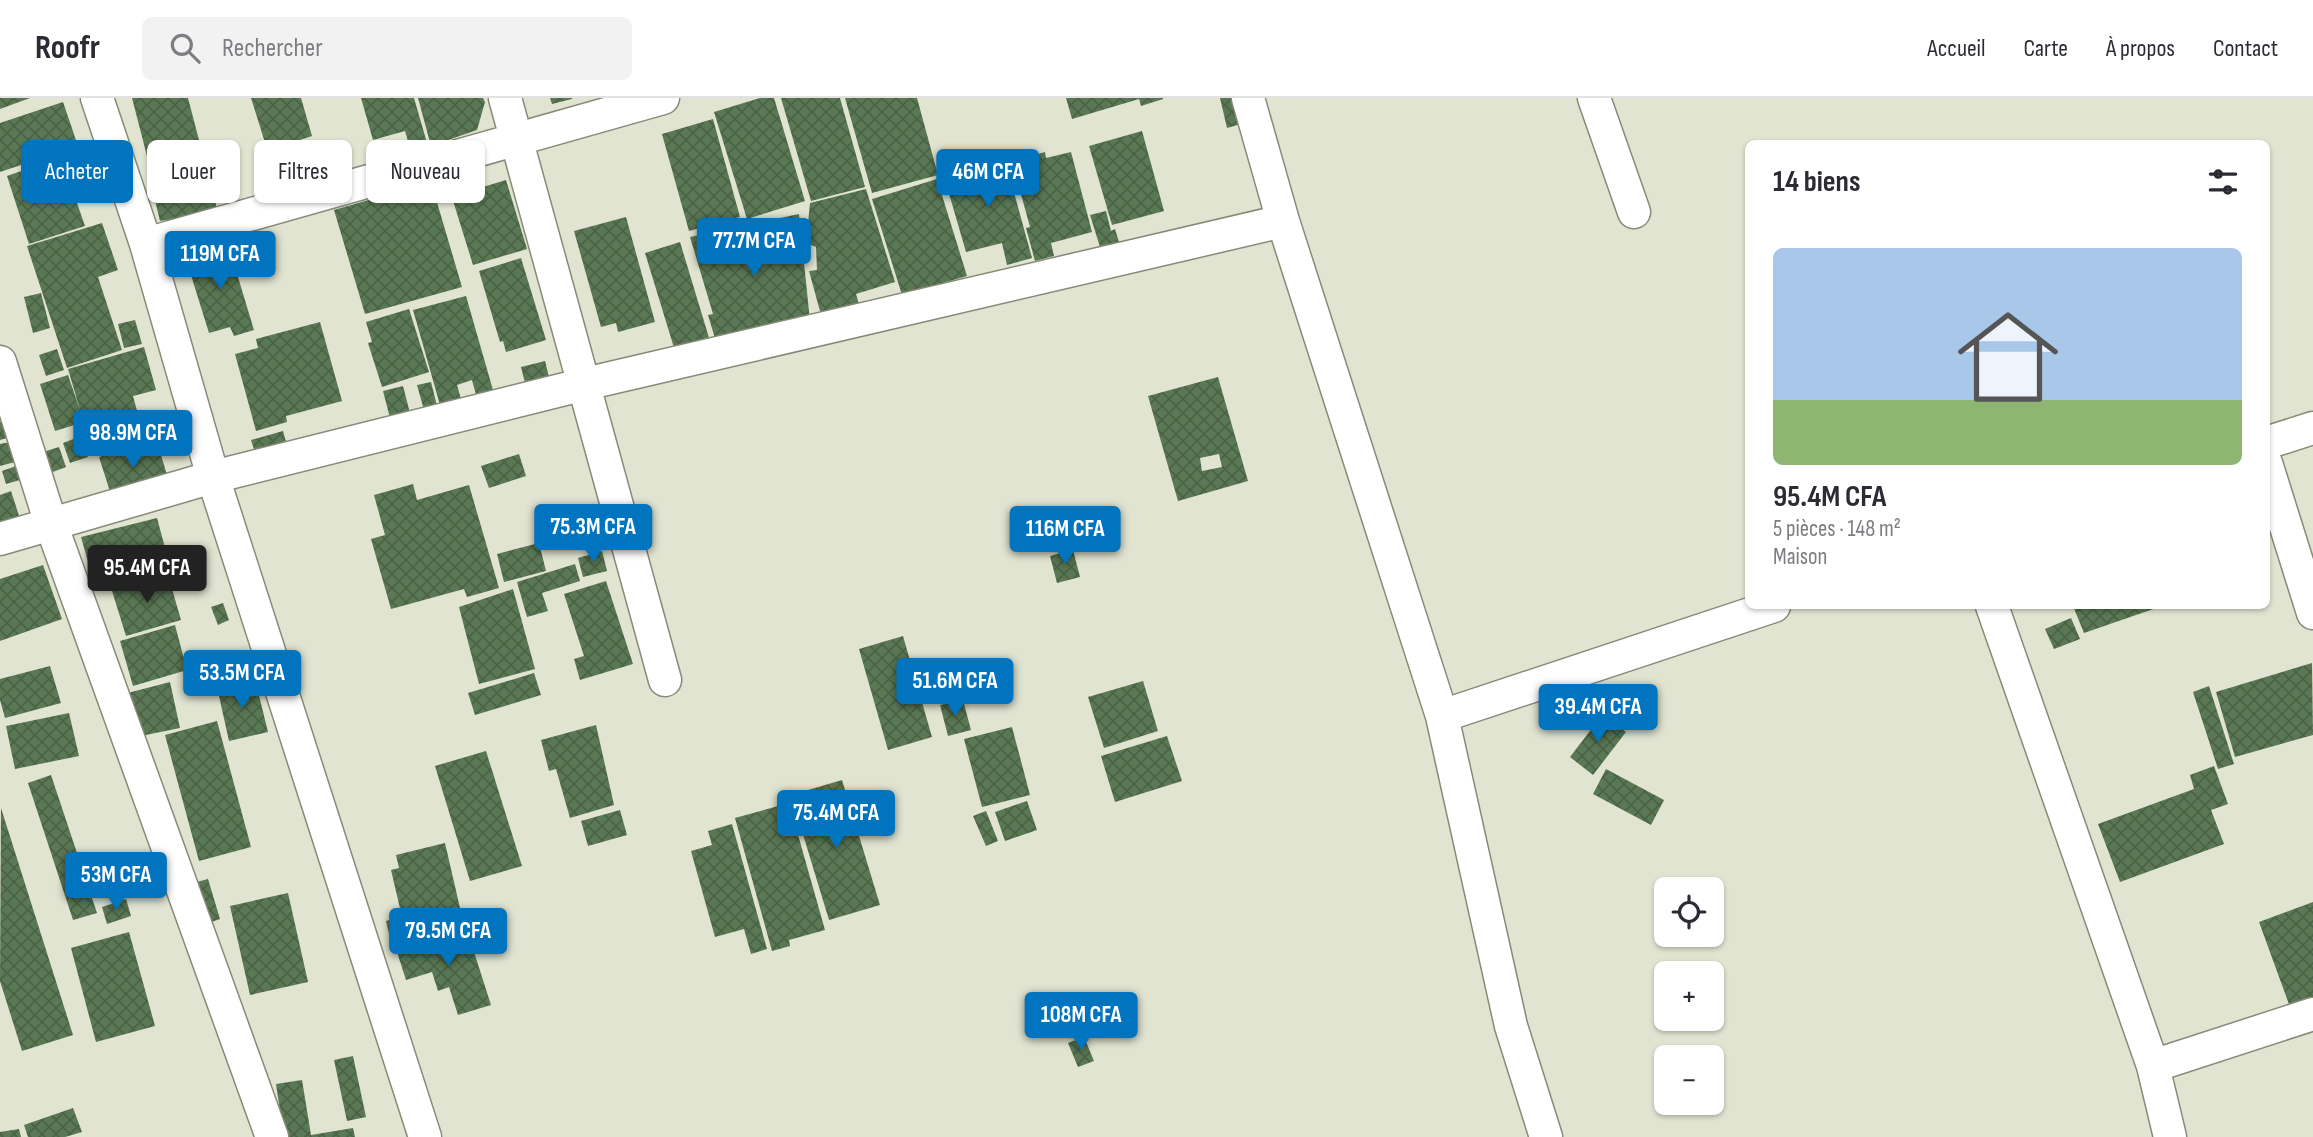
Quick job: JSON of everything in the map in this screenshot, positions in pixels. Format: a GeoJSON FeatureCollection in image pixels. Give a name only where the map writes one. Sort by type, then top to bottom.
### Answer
{"type":"FeatureCollection","features":[{"type":"Feature","properties":{"kind":"street"},"geometry":{"type":"LineString","coordinates":[[97,98],[146,244],[213,477],[425,1137]]}},
{"type":"Feature","properties":{"kind":"street"},"geometry":{"type":"LineString","coordinates":[[505,98],[665,680]]}},
{"type":"Feature","properties":{"kind":"street"},"geometry":{"type":"LineString","coordinates":[[146,244],[663,98]]}},
{"type":"Feature","properties":{"kind":"street"},"geometry":{"type":"LineString","coordinates":[[1248,98],[1283,221],[1442,716],[1511,1026],[1546,1137]]}},
{"type":"Feature","properties":{"kind":"street"},"geometry":{"type":"LineString","coordinates":[[1594,98],[1634,212]]}},
{"type":"Feature","properties":{"kind":"street"},"geometry":{"type":"LineString","coordinates":[[0,539],[213,477],[585,384],[1283,221]]}},
{"type":"Feature","properties":{"kind":"street"},"geometry":{"type":"LineString","coordinates":[[0,362],[51,524],[272,1137]]}},
{"type":"Feature","properties":{"kind":"street"},"geometry":{"type":"LineString","coordinates":[[2270,442],[2313,428]]}},
{"type":"Feature","properties":{"kind":"street"},"geometry":{"type":"LineString","coordinates":[[2270,476],[2313,613]]}},
{"type":"Feature","properties":{"kind":"street"},"geometry":{"type":"LineString","coordinates":[[1442,716],[1764,609]]}},
{"type":"Feature","properties":{"kind":"street"},"geometry":{"type":"LineString","coordinates":[[1994,609],[2153,1066],[2170,1137]]}},
{"type":"Feature","properties":{"kind":"street"},"geometry":{"type":"LineString","coordinates":[[2153,1066],[2313,1014]]}},
{"type":"Feature","properties":{"kind":"building"},"geometry":{"type":"Polygon","coordinates":[[[0,98],[30,98],[0,109],[0,98]]]}},
{"type":"Feature","properties":{"kind":"building"},"geometry":{"type":"Polygon","coordinates":[[[132,98],[188,98],[199,140],[147,140],[147,156],[132,98]]]}},
{"type":"Feature","properties":{"kind":"building"},"geometry":{"type":"Polygon","coordinates":[[[251,98],[301,98],[312,136],[300,140],[264,140],[251,98]]]}},
{"type":"Feature","properties":{"kind":"building"},"geometry":{"type":"Polygon","coordinates":[[[361,98],[414,98],[426,140],[408,140],[405,131],[373,140],[361,98]]]}},
{"type":"Feature","properties":{"kind":"building"},"geometry":{"type":"Polygon","coordinates":[[[418,98],[483,98],[485,102],[477,130],[448,140],[429,140],[418,98]]]}},
{"type":"Feature","properties":{"kind":"building"},"geometry":{"type":"Polygon","coordinates":[[[550,98],[572,98],[572,99],[552,104],[550,98]]]}},
{"type":"Feature","properties":{"kind":"building"},"geometry":{"type":"Polygon","coordinates":[[[760,98],[774,98],[805,201],[747,219],[714,112],[760,98]]]}},
{"type":"Feature","properties":{"kind":"building"},"geometry":{"type":"Polygon","coordinates":[[[781,98],[840,98],[865,187],[811,201],[781,98]]]}},
{"type":"Feature","properties":{"kind":"building"},"geometry":{"type":"Polygon","coordinates":[[[845,98],[917,98],[938,175],[872,193],[845,98]]]}},
{"type":"Feature","properties":{"kind":"building"},"geometry":{"type":"Polygon","coordinates":[[[1066,98],[1163,99],[1141,106],[1139,99],[1072,119],[1066,98]]]}},
{"type":"Feature","properties":{"kind":"building"},"geometry":{"type":"Polygon","coordinates":[[[1220,98],[1235,98],[1241,124],[1227,128],[1220,98]]]}},
{"type":"Feature","properties":{"kind":"building"},"geometry":{"type":"Polygon","coordinates":[[[63,102],[76,140],[21,140],[21,165],[0,172],[0,123],[63,102]]]}},
{"type":"Feature","properties":{"kind":"building"},"geometry":{"type":"Polygon","coordinates":[[[713,119],[740,217],[689,231],[662,134],[713,119]]]}},
{"type":"Feature","properties":{"kind":"building"},"geometry":{"type":"Polygon","coordinates":[[[1142,131],[1164,211],[1112,225],[1089,146],[1142,131]]]}},
{"type":"Feature","properties":{"kind":"building"},"geometry":{"type":"Polygon","coordinates":[[[1045,152],[1046,158],[1071,152],[1092,232],[1051,243],[1054,256],[1035,261],[1026,228],[1030,227],[1012,161],[1045,152]]]}},
{"type":"Feature","properties":{"kind":"building"},"geometry":{"type":"Polygon","coordinates":[[[1004,156],[1032,258],[1007,265],[1002,243],[966,252],[943,173],[1004,156]]]}},
{"type":"Feature","properties":{"kind":"building"},"geometry":{"type":"Polygon","coordinates":[[[21,171],[21,203],[77,203],[85,226],[29,244],[7,176],[21,171]]]}},
{"type":"Feature","properties":{"kind":"building"},"geometry":{"type":"Polygon","coordinates":[[[937,179],[967,276],[902,295],[872,199],[937,179]]]}},
{"type":"Feature","properties":{"kind":"building"},"geometry":{"type":"Polygon","coordinates":[[[506,180],[527,249],[473,265],[454,203],[485,203],[485,186],[506,180]]]}},
{"type":"Feature","properties":{"kind":"building"},"geometry":{"type":"Polygon","coordinates":[[[866,189],[895,282],[856,294],[861,311],[823,322],[809,271],[817,270],[816,247],[806,243],[810,203],[866,189]]]}},
{"type":"Feature","properties":{"kind":"building"},"geometry":{"type":"Polygon","coordinates":[[[366,201],[366,203],[437,203],[462,287],[365,314],[334,210],[366,201]]]}},
{"type":"Feature","properties":{"kind":"building"},"geometry":{"type":"Polygon","coordinates":[[[156,203],[216,203],[220,220],[169,232],[166,220],[160,221],[156,203]]]}},
{"type":"Feature","properties":{"kind":"building"},"geometry":{"type":"Polygon","coordinates":[[[1106,211],[1111,231],[1115,229],[1119,242],[1100,247],[1090,215],[1106,211]]]}},
{"type":"Feature","properties":{"kind":"building"},"geometry":{"type":"Polygon","coordinates":[[[799,214],[810,321],[717,345],[708,315],[713,314],[690,237],[799,214]]]}},
{"type":"Feature","properties":{"kind":"building"},"geometry":{"type":"Polygon","coordinates":[[[626,217],[655,322],[618,332],[616,323],[601,327],[574,231],[626,217]]]}},
{"type":"Feature","properties":{"kind":"building"},"geometry":{"type":"Polygon","coordinates":[[[102,223],[118,270],[98,277],[122,350],[67,368],[27,246],[102,223]]]}},
{"type":"Feature","properties":{"kind":"building"},"geometry":{"type":"Polygon","coordinates":[[[680,242],[710,341],[675,351],[645,253],[680,242]]]}},
{"type":"Feature","properties":{"kind":"building"},"geometry":{"type":"Polygon","coordinates":[[[228,244],[254,330],[234,336],[230,327],[209,333],[185,256],[228,244]]]}},
{"type":"Feature","properties":{"kind":"building"},"geometry":{"type":"Polygon","coordinates":[[[521,258],[546,340],[506,352],[503,341],[500,342],[479,271],[521,258]]]}},
{"type":"Feature","properties":{"kind":"building"},"geometry":{"type":"Polygon","coordinates":[[[41,293],[50,328],[33,333],[24,297],[41,293]]]}},
{"type":"Feature","properties":{"kind":"building"},"geometry":{"type":"Polygon","coordinates":[[[466,296],[497,404],[480,409],[472,380],[457,385],[465,413],[444,419],[413,310],[466,296]]]}},
{"type":"Feature","properties":{"kind":"building"},"geometry":{"type":"Polygon","coordinates":[[[409,309],[429,372],[382,387],[368,343],[372,342],[366,322],[409,309]]]}},
{"type":"Feature","properties":{"kind":"building"},"geometry":{"type":"Polygon","coordinates":[[[135,320],[142,344],[124,348],[118,324],[135,320]]]}},
{"type":"Feature","properties":{"kind":"building"},"geometry":{"type":"Polygon","coordinates":[[[320,322],[342,401],[286,416],[287,422],[256,431],[235,354],[258,348],[256,339],[320,322]]]}},
{"type":"Feature","properties":{"kind":"building"},"geometry":{"type":"Polygon","coordinates":[[[144,347],[156,390],[133,396],[145,440],[93,455],[84,422],[55,431],[40,384],[68,375],[80,410],[68,369],[144,347]]]}},
{"type":"Feature","properties":{"kind":"building"},"geometry":{"type":"Polygon","coordinates":[[[57,349],[64,370],[46,376],[39,355],[57,349]]]}},
{"type":"Feature","properties":{"kind":"building"},"geometry":{"type":"Polygon","coordinates":[[[545,361],[549,377],[525,383],[521,367],[545,361]]]}},
{"type":"Feature","properties":{"kind":"building"},"geometry":{"type":"Polygon","coordinates":[[[1218,377],[1248,481],[1178,501],[1148,396],[1218,377]],[[1219,454],[1200,458],[1202,471],[1222,467],[1219,454]]]}},
{"type":"Feature","properties":{"kind":"building"},"geometry":{"type":"Polygon","coordinates":[[[431,382],[437,406],[424,410],[417,385],[431,382]]]}},
{"type":"Feature","properties":{"kind":"building"},"geometry":{"type":"Polygon","coordinates":[[[403,386],[411,417],[391,422],[383,391],[403,386]]]}},
{"type":"Feature","properties":{"kind":"building"},"geometry":{"type":"Polygon","coordinates":[[[5,421],[10,437],[0,440],[0,422],[5,421]]]}},
{"type":"Feature","properties":{"kind":"building"},"geometry":{"type":"Polygon","coordinates":[[[283,431],[288,449],[257,459],[251,440],[283,431]]]}},
{"type":"Feature","properties":{"kind":"building"},"geometry":{"type":"Polygon","coordinates":[[[81,436],[88,457],[70,463],[63,443],[81,436]]]}},
{"type":"Feature","properties":{"kind":"building"},"geometry":{"type":"Polygon","coordinates":[[[156,439],[168,478],[114,504],[99,457],[156,439]]]}},
{"type":"Feature","properties":{"kind":"building"},"geometry":{"type":"Polygon","coordinates":[[[10,442],[15,462],[0,466],[0,444],[10,442]]]}},
{"type":"Feature","properties":{"kind":"building"},"geometry":{"type":"Polygon","coordinates":[[[59,447],[66,467],[50,473],[43,452],[59,447]]]}},
{"type":"Feature","properties":{"kind":"building"},"geometry":{"type":"Polygon","coordinates":[[[519,454],[526,476],[489,488],[481,466],[519,454]]]}},
{"type":"Feature","properties":{"kind":"building"},"geometry":{"type":"Polygon","coordinates":[[[16,466],[20,480],[6,484],[2,471],[16,466]]]}},
{"type":"Feature","properties":{"kind":"building"},"geometry":{"type":"Polygon","coordinates":[[[413,484],[417,500],[469,485],[499,588],[467,597],[464,589],[391,609],[371,539],[385,535],[374,495],[413,484]]]}},
{"type":"Feature","properties":{"kind":"building"},"geometry":{"type":"Polygon","coordinates":[[[11,491],[22,525],[0,532],[0,495],[11,491]]]}},
{"type":"Feature","properties":{"kind":"building"},"geometry":{"type":"Polygon","coordinates":[[[157,518],[171,570],[96,590],[81,537],[157,518]]]}},
{"type":"Feature","properties":{"kind":"building"},"geometry":{"type":"Polygon","coordinates":[[[539,543],[546,571],[504,582],[497,554],[539,543]]]}},
{"type":"Feature","properties":{"kind":"building"},"geometry":{"type":"Polygon","coordinates":[[[1073,550],[1080,577],[1057,583],[1050,556],[1073,550]]]}},
{"type":"Feature","properties":{"kind":"building"},"geometry":{"type":"Polygon","coordinates":[[[602,551],[607,571],[583,577],[578,558],[602,551]]]}},
{"type":"Feature","properties":{"kind":"building"},"geometry":{"type":"Polygon","coordinates":[[[575,564],[580,581],[542,593],[548,611],[527,617],[517,582],[575,564]]]}},
{"type":"Feature","properties":{"kind":"building"},"geometry":{"type":"Polygon","coordinates":[[[43,565],[62,619],[0,641],[0,579],[43,565]]]}},
{"type":"Feature","properties":{"kind":"building"},"geometry":{"type":"Polygon","coordinates":[[[168,575],[181,620],[126,636],[112,591],[168,575]]]}},
{"type":"Feature","properties":{"kind":"building"},"geometry":{"type":"Polygon","coordinates":[[[606,581],[633,664],[580,680],[574,659],[584,656],[564,594],[606,581]]]}},
{"type":"Feature","properties":{"kind":"building"},"geometry":{"type":"Polygon","coordinates":[[[513,589],[535,669],[479,684],[459,607],[513,589]]]}},
{"type":"Feature","properties":{"kind":"building"},"geometry":{"type":"Polygon","coordinates":[[[223,603],[229,620],[218,625],[211,607],[223,603]]]}},
{"type":"Feature","properties":{"kind":"building"},"geometry":{"type":"Polygon","coordinates":[[[2074,609],[2153,609],[2084,633],[2074,609]]]}},
{"type":"Feature","properties":{"kind":"building"},"geometry":{"type":"Polygon","coordinates":[[[2071,618],[2080,639],[2054,649],[2045,629],[2071,618]]]}},
{"type":"Feature","properties":{"kind":"building"},"geometry":{"type":"Polygon","coordinates":[[[175,625],[187,670],[133,686],[120,641],[175,625]]]}},
{"type":"Feature","properties":{"kind":"building"},"geometry":{"type":"Polygon","coordinates":[[[903,636],[932,737],[888,750],[859,649],[903,636]]]}},
{"type":"Feature","properties":{"kind":"building"},"geometry":{"type":"Polygon","coordinates":[[[2312,663],[2313,735],[2235,757],[2216,692],[2312,663]]]}},
{"type":"Feature","properties":{"kind":"building"},"geometry":{"type":"Polygon","coordinates":[[[50,666],[61,703],[5,718],[0,700],[0,679],[50,666]]]}},
{"type":"Feature","properties":{"kind":"building"},"geometry":{"type":"Polygon","coordinates":[[[534,673],[541,695],[475,715],[468,693],[534,673]]]}},
{"type":"Feature","properties":{"kind":"building"},"geometry":{"type":"Polygon","coordinates":[[[255,679],[268,732],[229,741],[217,687],[255,679]]]}},
{"type":"Feature","properties":{"kind":"building"},"geometry":{"type":"Polygon","coordinates":[[[1143,681],[1158,731],[1104,748],[1088,697],[1143,681]]]}},
{"type":"Feature","properties":{"kind":"building"},"geometry":{"type":"Polygon","coordinates":[[[170,682],[180,728],[131,738],[120,695],[170,682]]]}},
{"type":"Feature","properties":{"kind":"building"},"geometry":{"type":"Polygon","coordinates":[[[2209,686],[2234,764],[2218,769],[2193,692],[2209,686]]]}},
{"type":"Feature","properties":{"kind":"building"},"geometry":{"type":"Polygon","coordinates":[[[963,700],[971,730],[948,736],[940,705],[963,700]]]}},
{"type":"Feature","properties":{"kind":"building"},"geometry":{"type":"Polygon","coordinates":[[[69,713],[79,756],[15,769],[6,726],[69,713]]]}},
{"type":"Feature","properties":{"kind":"building"},"geometry":{"type":"Polygon","coordinates":[[[1603,714],[1626,732],[1593,775],[1570,757],[1603,714]]]}},
{"type":"Feature","properties":{"kind":"building"},"geometry":{"type":"Polygon","coordinates":[[[217,721],[251,847],[199,861],[165,735],[217,721]]]}},
{"type":"Feature","properties":{"kind":"building"},"geometry":{"type":"Polygon","coordinates":[[[596,725],[614,805],[570,818],[556,769],[549,771],[541,740],[596,725]]]}},
{"type":"Feature","properties":{"kind":"building"},"geometry":{"type":"Polygon","coordinates":[[[1012,727],[1030,795],[982,807],[964,739],[1012,727]]]}},
{"type":"Feature","properties":{"kind":"building"},"geometry":{"type":"Polygon","coordinates":[[[1167,736],[1182,781],[1115,802],[1101,756],[1167,736]]]}},
{"type":"Feature","properties":{"kind":"building"},"geometry":{"type":"Polygon","coordinates":[[[486,751],[522,866],[470,881],[435,766],[486,751]]]}},
{"type":"Feature","properties":{"kind":"building"},"geometry":{"type":"Polygon","coordinates":[[[2214,766],[2228,804],[2211,810],[2224,844],[2120,882],[2098,824],[2194,789],[2190,775],[2214,766]]]}},
{"type":"Feature","properties":{"kind":"building"},"geometry":{"type":"Polygon","coordinates":[[[1606,769],[1664,800],[1651,825],[1593,794],[1606,769]]]}},
{"type":"Feature","properties":{"kind":"building"},"geometry":{"type":"Polygon","coordinates":[[[51,775],[97,913],[73,920],[28,783],[51,775]]]}},
{"type":"Feature","properties":{"kind":"building"},"geometry":{"type":"Polygon","coordinates":[[[842,780],[880,905],[829,920],[791,795],[842,780]]]}},
{"type":"Feature","properties":{"kind":"building"},"geometry":{"type":"Polygon","coordinates":[[[1027,801],[1037,830],[1005,841],[995,812],[1027,801]]]}},
{"type":"Feature","properties":{"kind":"building"},"geometry":{"type":"Polygon","coordinates":[[[789,803],[825,930],[789,940],[790,946],[772,951],[735,818],[789,803]]]}},
{"type":"Feature","properties":{"kind":"building"},"geometry":{"type":"Polygon","coordinates":[[[1,808],[73,1035],[22,1051],[0,981],[1,808]]]}},
{"type":"Feature","properties":{"kind":"building"},"geometry":{"type":"Polygon","coordinates":[[[620,810],[627,835],[588,846],[581,821],[620,810]]]}},
{"type":"Feature","properties":{"kind":"building"},"geometry":{"type":"Polygon","coordinates":[[[986,811],[998,841],[986,846],[973,816],[986,811]]]}},
{"type":"Feature","properties":{"kind":"building"},"geometry":{"type":"Polygon","coordinates":[[[732,824],[767,949],[751,954],[744,929],[715,937],[691,851],[712,845],[708,831],[732,824]]]}},
{"type":"Feature","properties":{"kind":"building"},"geometry":{"type":"Polygon","coordinates":[[[445,843],[463,921],[390,938],[386,921],[402,917],[391,870],[399,868],[396,855],[445,843]]]}},
{"type":"Feature","properties":{"kind":"building"},"geometry":{"type":"Polygon","coordinates":[[[208,879],[220,919],[206,924],[193,883],[208,879]]]}},
{"type":"Feature","properties":{"kind":"building"},"geometry":{"type":"Polygon","coordinates":[[[288,893],[308,982],[250,995],[230,906],[288,893]]]}},
{"type":"Feature","properties":{"kind":"building"},"geometry":{"type":"Polygon","coordinates":[[[126,899],[131,916],[107,924],[102,907],[126,899]]]}},
{"type":"Feature","properties":{"kind":"building"},"geometry":{"type":"Polygon","coordinates":[[[2313,902],[2313,999],[2290,1007],[2259,922],[2313,902]]]}},
{"type":"Feature","properties":{"kind":"building"},"geometry":{"type":"Polygon","coordinates":[[[466,927],[491,1005],[458,1015],[449,987],[438,991],[432,972],[406,980],[396,949],[466,927]]]}},
{"type":"Feature","properties":{"kind":"building"},"geometry":{"type":"Polygon","coordinates":[[[129,932],[155,1026],[96,1042],[71,948],[129,932]]]}},
{"type":"Feature","properties":{"kind":"building"},"geometry":{"type":"Polygon","coordinates":[[[1084,1037],[1094,1061],[1078,1067],[1068,1043],[1084,1037]]]}},
{"type":"Feature","properties":{"kind":"building"},"geometry":{"type":"Polygon","coordinates":[[[353,1056],[366,1117],[347,1121],[334,1060],[353,1056]]]}},
{"type":"Feature","properties":{"kind":"building"},"geometry":{"type":"Polygon","coordinates":[[[302,1080],[311,1135],[353,1128],[355,1137],[284,1137],[276,1084],[302,1080]]]}},
{"type":"Feature","properties":{"kind":"building"},"geometry":{"type":"Polygon","coordinates":[[[73,1108],[82,1132],[65,1137],[28,1137],[24,1125],[73,1108]]]}},
{"type":"Feature","properties":{"kind":"building"},"geometry":{"type":"Polygon","coordinates":[[[19,1129],[21,1137],[0,1137],[0,1132],[19,1129]]]}}]}
